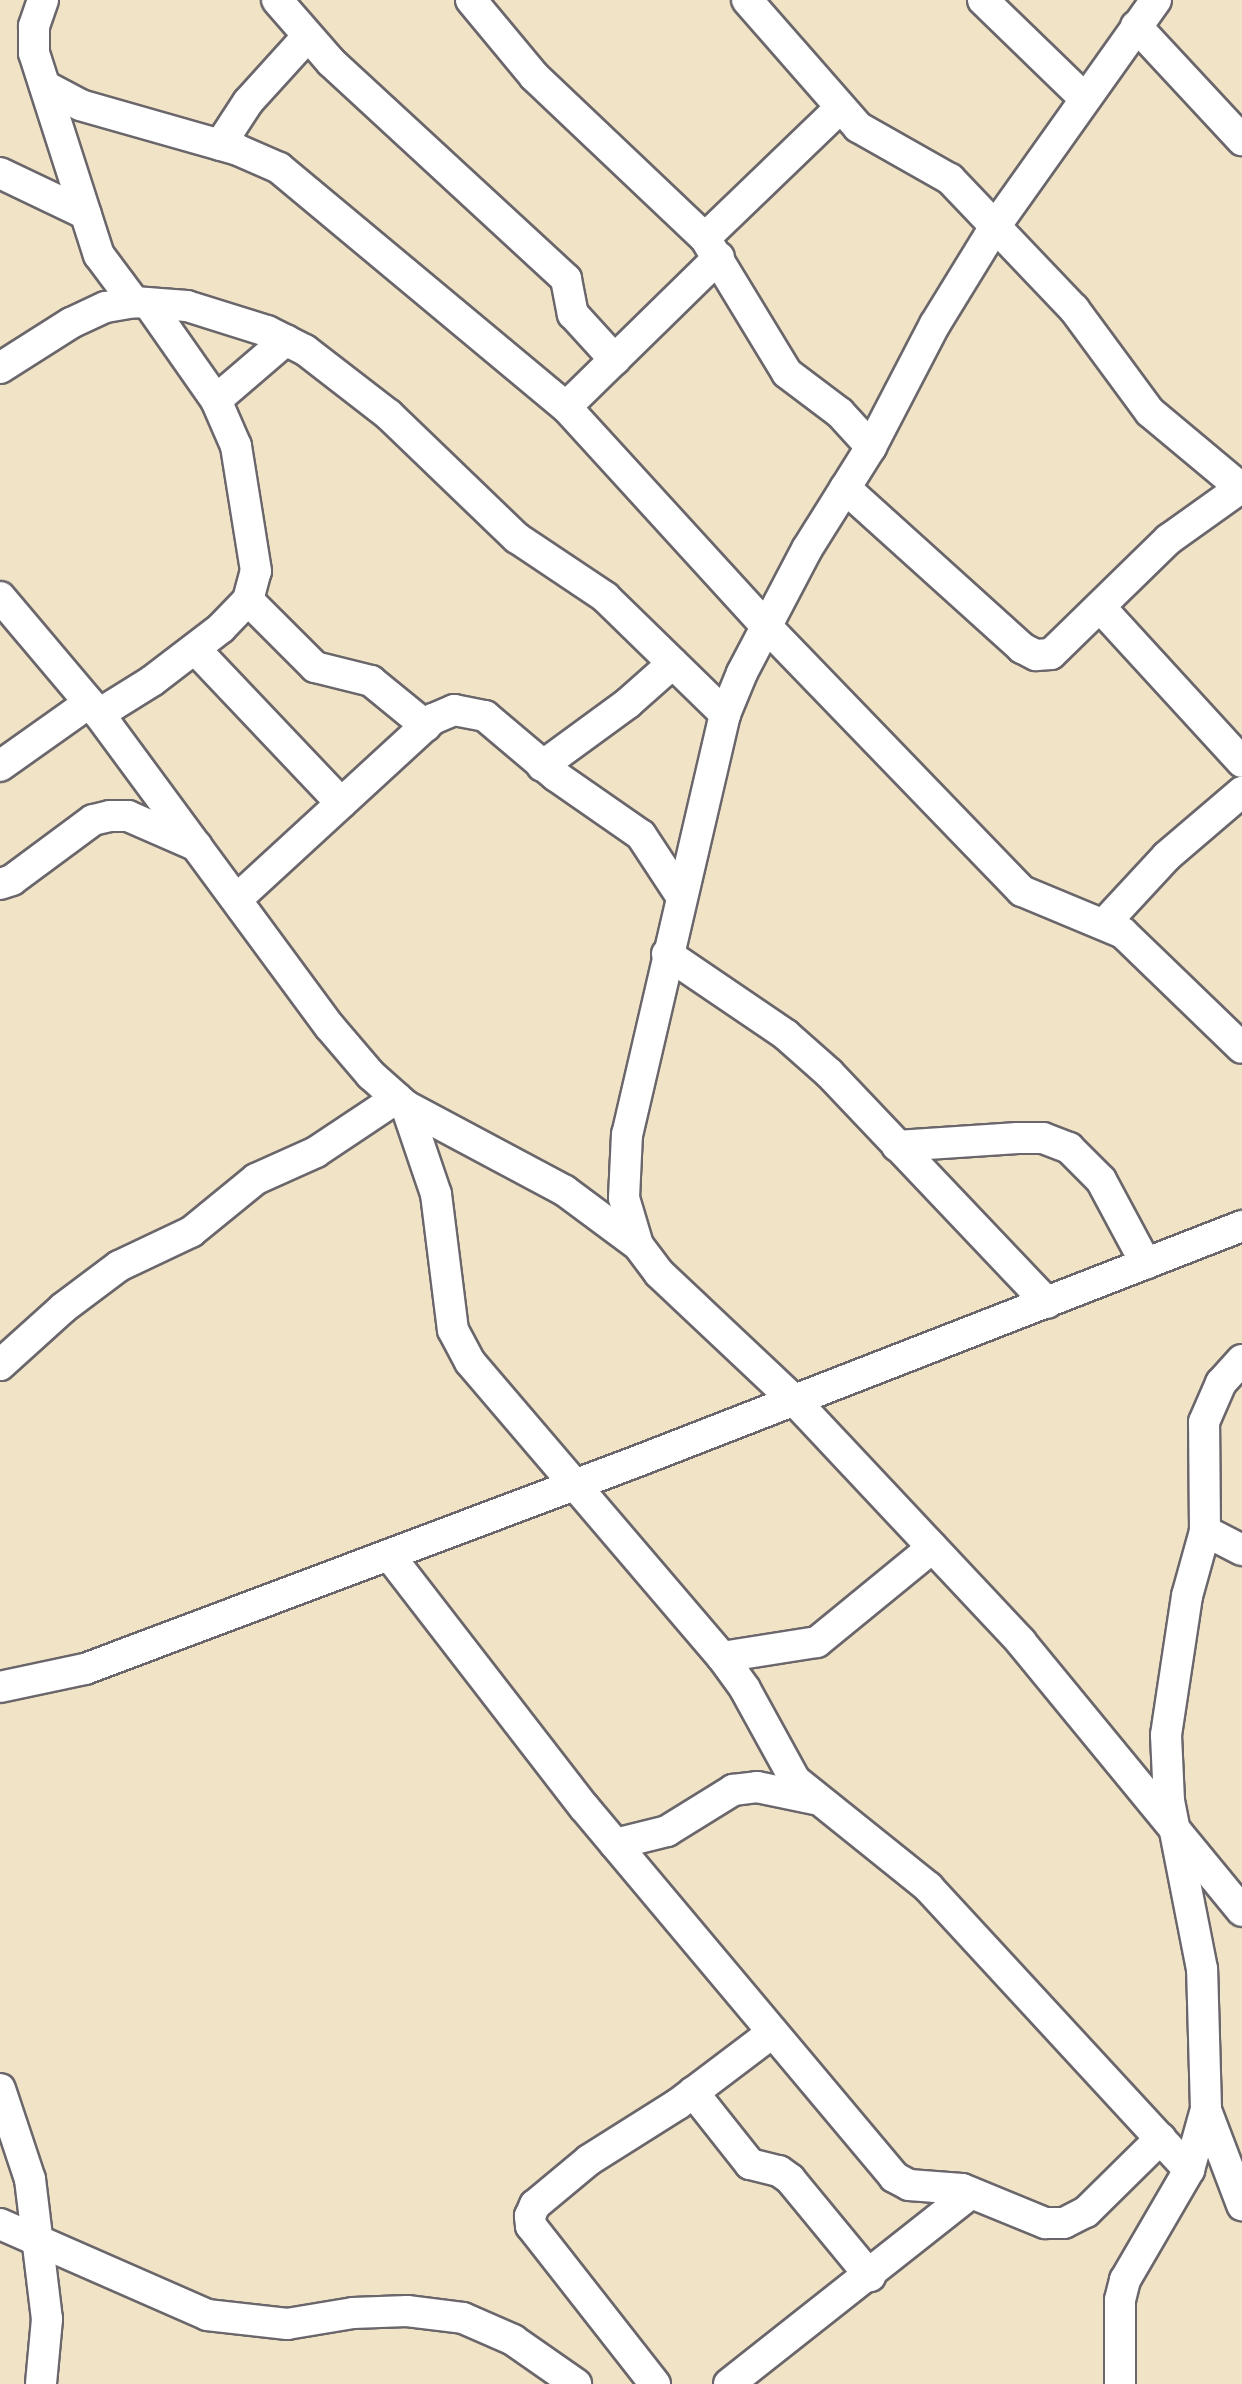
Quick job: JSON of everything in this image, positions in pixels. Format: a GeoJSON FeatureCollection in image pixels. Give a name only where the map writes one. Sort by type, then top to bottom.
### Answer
{"type":"FeatureCollection","features":[{"type":"Feature","properties":{"kind":"street"},"geometry":{"type":"LineString","coordinates":[[277,0],[307,37],[566,278],[573,314],[615,360]]}},
{"type":"Feature","properties":{"kind":"street"},"geometry":{"type":"LineString","coordinates":[[747,0],[839,108],[878,140],[950,179],[996,224],[1074,309],[1150,412],[1242,488],[1169,539],[1051,654],[1036,655],[1022,648],[845,488]]}},
{"type":"Feature","properties":{"kind":"street"},"geometry":{"type":"LineString","coordinates":[[982,0],[1084,98]]}},
{"type":"Feature","properties":{"kind":"street"},"geometry":{"type":"LineString","coordinates":[[638,1245],[624,1198],[627,1134],[726,714],[765,625],[871,448],[934,324],[996,224],[1156,0]]}},
{"type":"Feature","properties":{"kind":"street"},"geometry":{"type":"LineString","coordinates":[[0,766],[196,650],[248,600],[256,571],[244,473],[216,400],[99,256],[33,38],[44,2]]}},
{"type":"Feature","properties":{"kind":"street"},"geometry":{"type":"LineString","coordinates":[[483,5],[534,76],[712,248],[787,373],[840,414],[871,448]]}},
{"type":"Feature","properties":{"kind":"street"},"geometry":{"type":"LineString","coordinates":[[1136,26],[1242,140]]}},
{"type":"Feature","properties":{"kind":"street"},"geometry":{"type":"LineString","coordinates":[[220,145],[248,102],[307,37]]}},
{"type":"Feature","properties":{"kind":"street"},"geometry":{"type":"LineString","coordinates":[[45,86],[94,110],[220,145],[279,168],[566,408],[765,625],[1022,891],[1036,900],[1124,932],[1242,1048]]}},
{"type":"Feature","properties":{"kind":"street"},"geometry":{"type":"LineString","coordinates":[[566,408],[615,360],[839,108]]}},
{"type":"Feature","properties":{"kind":"street"},"geometry":{"type":"LineString","coordinates":[[0,172],[86,214]]}},
{"type":"Feature","properties":{"kind":"street"},"geometry":{"type":"LineString","coordinates":[[0,368],[71,322],[106,306],[141,303],[228,315],[286,340],[337,372],[389,415],[517,538],[605,597],[726,714]]}},
{"type":"Feature","properties":{"kind":"street"},"geometry":{"type":"LineString","coordinates":[[216,400],[286,340]]}},
{"type":"Feature","properties":{"kind":"street"},"geometry":{"type":"LineString","coordinates":[[0,597],[94,709],[330,1027],[402,1102],[566,1191],[638,1245],[693,1308],[795,1401],[1021,1642],[1242,1911]]}},
{"type":"Feature","properties":{"kind":"street"},"geometry":{"type":"LineString","coordinates":[[248,600],[314,666],[372,681],[426,726]]}},
{"type":"Feature","properties":{"kind":"street"},"geometry":{"type":"LineString","coordinates":[[1100,607],[1242,762]]}},
{"type":"Feature","properties":{"kind":"street"},"geometry":{"type":"LineString","coordinates":[[196,650],[341,803]]}},
{"type":"Feature","properties":{"kind":"street"},"geometry":{"type":"LineString","coordinates":[[542,766],[617,711],[673,663]]}},
{"type":"Feature","properties":{"kind":"street"},"geometry":{"type":"LineString","coordinates":[[237,899],[426,726],[454,710],[485,716],[542,766],[640,835],[681,896]]}},
{"type":"Feature","properties":{"kind":"street"},"geometry":{"type":"LineString","coordinates":[[1105,923],[1167,856],[1242,792]]}},
{"type":"Feature","properties":{"kind":"street"},"geometry":{"type":"LineString","coordinates":[[0,884],[12,880],[93,820],[110,816],[128,816],[199,848]]}},
{"type":"Feature","properties":{"kind":"street"},"geometry":{"type":"LineString","coordinates":[[667,954],[786,1036],[1047,1303]]}},
{"type":"Feature","properties":{"kind":"street"},"geometry":{"type":"LineString","coordinates":[[0,1365],[63,1308],[118,1266],[191,1232],[256,1179],[316,1152],[402,1102]]}},
{"type":"Feature","properties":{"kind":"street"},"geometry":{"type":"LineString","coordinates":[[402,1102],[436,1194],[458,1344],[722,1657],[745,1689],[780,1760],[814,1799],[928,1887],[1189,2170]]}},
{"type":"Feature","properties":{"kind":"street"},"geometry":{"type":"LineString","coordinates":[[897,1146],[1043,1138],[1069,1148],[1101,1180],[1146,1264]]}},
{"type":"Feature","properties":{"kind":"street"},"geometry":{"type":"LineString","coordinates":[[0,1687],[85,1668],[795,1401],[1242,1226]]}},
{"type":"Feature","properties":{"kind":"street"},"geometry":{"type":"LineString","coordinates":[[1120,2384],[1120,2300],[1125,2280],[1189,2170],[1206,2109],[1202,1969],[1174,1830],[1166,1735],[1187,1596],[1204,1530],[1204,1422],[1221,1383],[1242,1360]]}},
{"type":"Feature","properties":{"kind":"street"},"geometry":{"type":"LineString","coordinates":[[1204,1530],[1242,1550]]}},
{"type":"Feature","properties":{"kind":"street"},"geometry":{"type":"LineString","coordinates":[[722,1657],[806,1647],[817,1642],[932,1548]]}},
{"type":"Feature","properties":{"kind":"street"},"geometry":{"type":"LineString","coordinates":[[389,1555],[615,1844],[894,2177],[909,2185],[972,2193],[1044,2223],[1064,2223],[1086,2212],[1160,2138]]}},
{"type":"Feature","properties":{"kind":"street"},"geometry":{"type":"LineString","coordinates":[[615,1844],[667,1831],[733,1790],[757,1787],[814,1799]]}},
{"type":"Feature","properties":{"kind":"street"},"geometry":{"type":"LineString","coordinates":[[655,2384],[531,2226],[530,2216],[535,2205],[589,2160],[693,2092],[772,2033]]}},
{"type":"Feature","properties":{"kind":"street"},"geometry":{"type":"LineString","coordinates":[[0,2090],[30,2178],[46,2319],[41,2384]]}},
{"type":"Feature","properties":{"kind":"street"},"geometry":{"type":"LineString","coordinates":[[693,2092],[750,2164],[778,2171],[790,2179],[870,2276]]}},
{"type":"Feature","properties":{"kind":"street"},"geometry":{"type":"LineString","coordinates":[[1206,2109],[1242,2205]]}},
{"type":"Feature","properties":{"kind":"street"},"geometry":{"type":"LineString","coordinates":[[729,2384],[972,2193]]}},
{"type":"Feature","properties":{"kind":"street"},"geometry":{"type":"LineString","coordinates":[[0,2224],[207,2315],[287,2324],[352,2313],[406,2311],[463,2318],[513,2340],[576,2384]]}}]}
